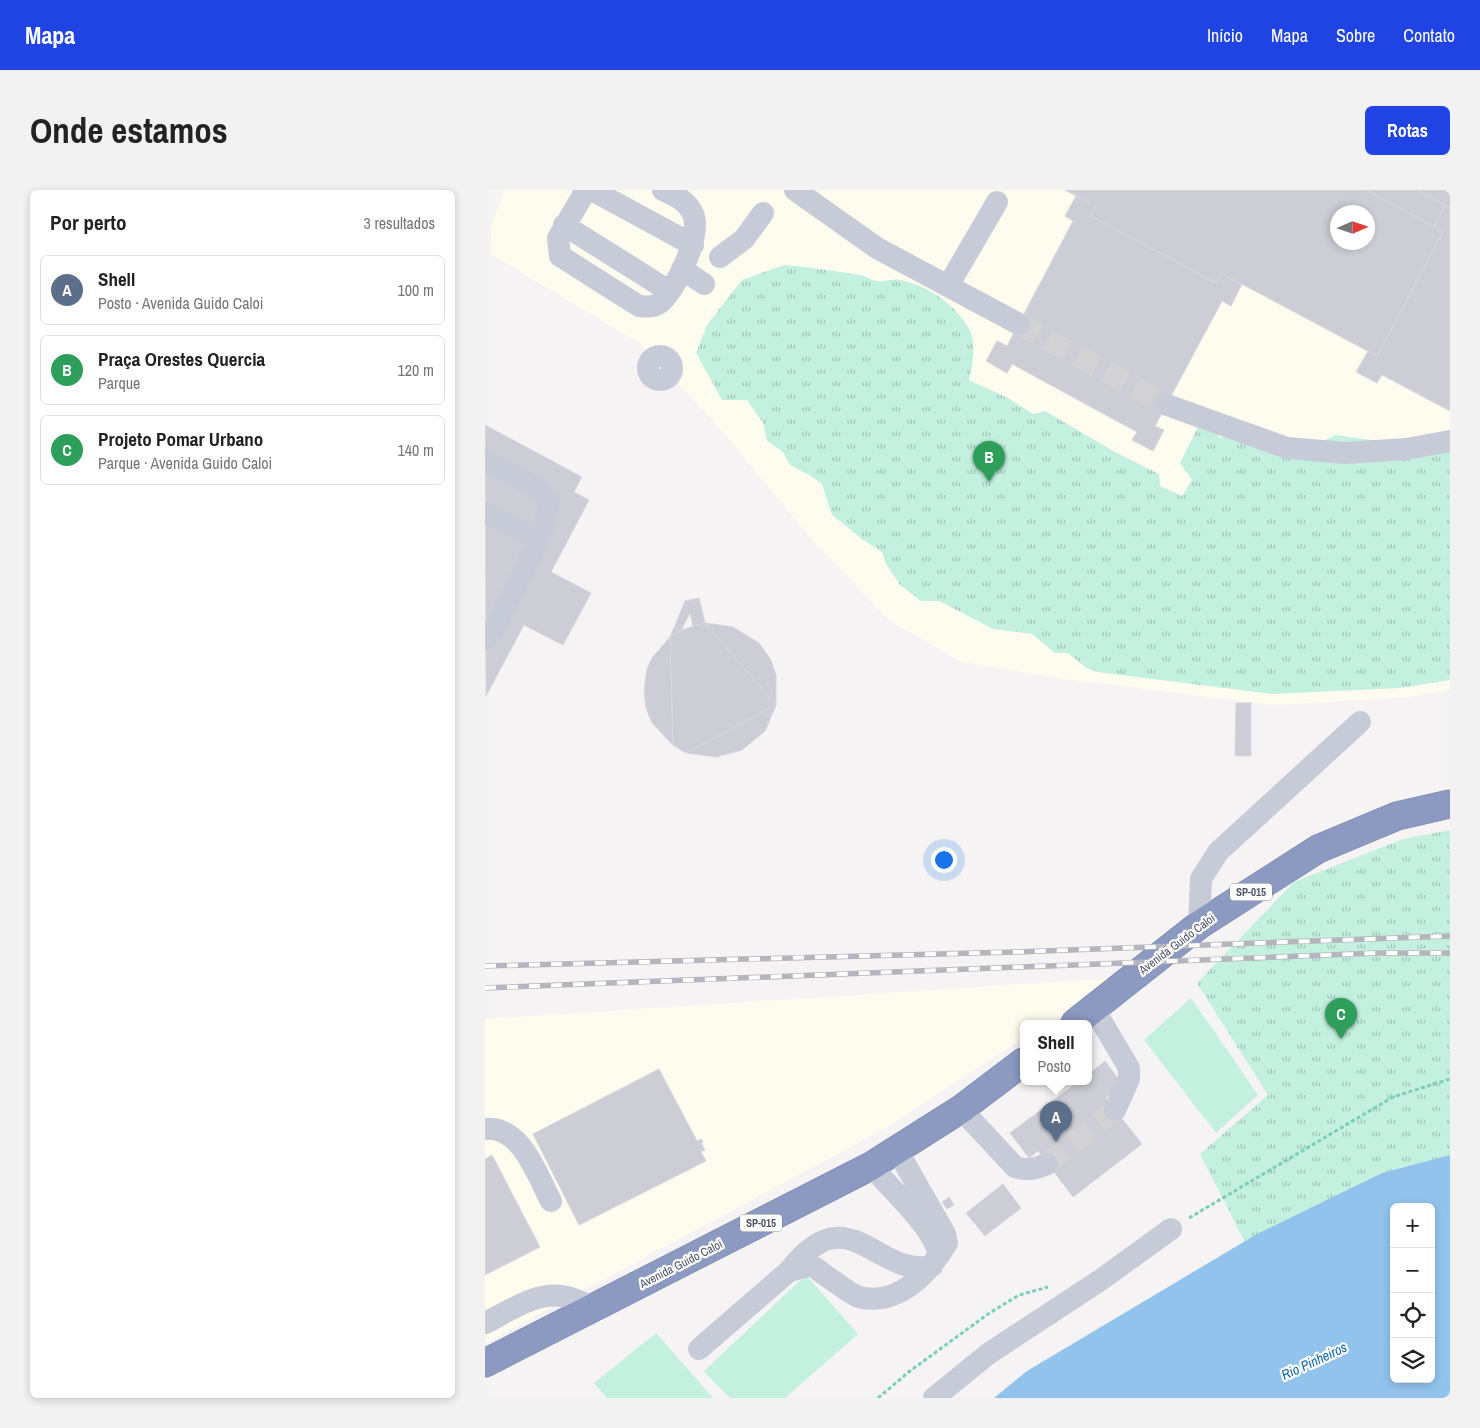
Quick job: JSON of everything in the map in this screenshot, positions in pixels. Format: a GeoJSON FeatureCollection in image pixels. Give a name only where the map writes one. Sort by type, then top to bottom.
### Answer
{"type":"FeatureCollection","features":[{"type":"Feature","properties":{"kind":"highway","name":"Avenida Guido Caloi"},"geometry":{"type":"LineString","coordinates":[[1084,1016],[1199,925],[1318,849],[1397,816],[1450,804]]}},
{"type":"Feature","properties":{"kind":"highway","name":"Avenida Guido Caloi"},"geometry":{"type":"LineString","coordinates":[[485,1363],[871,1166],[961,1109],[1020,1064]]}},
{"type":"Feature","properties":{"kind":"street"},"geometry":{"type":"LineString","coordinates":[[586,190],[564,225],[669,291],[693,245],[697,228],[693,214],[685,201],[663,190]]}},
{"type":"Feature","properties":{"kind":"street"},"geometry":{"type":"LineString","coordinates":[[592,190],[693,245]]}},
{"type":"Feature","properties":{"kind":"street"},"geometry":{"type":"LineString","coordinates":[[795,190],[877,248],[1019,324]]}},
{"type":"Feature","properties":{"kind":"street"},"geometry":{"type":"LineString","coordinates":[[948,286],[997,202]]}},
{"type":"Feature","properties":{"kind":"street"},"geometry":{"type":"LineString","coordinates":[[721,257],[744,239],[763,213]]}},
{"type":"Feature","properties":{"kind":"street"},"geometry":{"type":"LineString","coordinates":[[682,269],[704,284]]}},
{"type":"Feature","properties":{"kind":"street"},"geometry":{"type":"LineString","coordinates":[[1167,404],[1287,448],[1354,452],[1406,449],[1450,441]]}},
{"type":"Feature","properties":{"kind":"street"},"geometry":{"type":"LineString","coordinates":[[485,460],[539,489],[549,503],[547,519],[493,632],[485,638]]}},
{"type":"Feature","properties":{"kind":"street"},"geometry":{"type":"LineString","coordinates":[[485,513],[537,539]]}},
{"type":"Feature","properties":{"kind":"street"},"geometry":{"type":"LineString","coordinates":[[1199,925],[1201,879],[1218,852],[1360,722]]}},
{"type":"Feature","properties":{"kind":"street"},"geometry":{"type":"LineString","coordinates":[[1092,1025],[1129,1068],[1129,1079],[1115,1110]]}},
{"type":"Feature","properties":{"kind":"street"},"geometry":{"type":"LineString","coordinates":[[961,1109],[1015,1166],[1025,1170],[1035,1169],[1047,1164]]}},
{"type":"Feature","properties":{"kind":"street"},"geometry":{"type":"LineString","coordinates":[[485,1129],[496,1128],[508,1133],[518,1142],[551,1201]]}},
{"type":"Feature","properties":{"kind":"street"},"geometry":{"type":"LineString","coordinates":[[789,1271],[808,1266],[814,1267],[857,1296],[878,1299],[908,1287],[935,1260],[947,1243],[945,1234],[897,1150]]}},
{"type":"Feature","properties":{"kind":"street"},"geometry":{"type":"LineString","coordinates":[[871,1166],[913,1213],[936,1245],[935,1260]]}},
{"type":"Feature","properties":{"kind":"street"},"geometry":{"type":"LineString","coordinates":[[934,1398],[988,1354],[1102,1279],[1171,1229]]}},
{"type":"Feature","properties":{"kind":"street"},"geometry":{"type":"LineString","coordinates":[[699,1349],[789,1271],[803,1253],[818,1242],[835,1238],[853,1240],[869,1246],[905,1266],[918,1269],[935,1260]]}},
{"type":"Feature","properties":{"kind":"street"},"geometry":{"type":"LineString","coordinates":[[485,1323],[532,1300],[550,1296],[563,1296],[595,1308]]}},
{"type":"Feature","properties":{"kind":"shaded area"},"geometry":{"type":"Polygon","coordinates":[[[505,190],[1450,190],[1450,690],[1403,698],[1273,705],[1063,679],[962,662],[890,621],[812,540],[711,418],[640,344],[490,254],[492,223],[505,190]]]}},
{"type":"Feature","properties":{"kind":"shaded area"},"geometry":{"type":"Polygon","coordinates":[[[1128,977],[1054,1020],[1020,1020],[1020,1040],[886,1128],[485,1343],[485,1019],[1128,977]]]}},
{"type":"Feature","properties":{"kind":"green space"},"geometry":{"type":"Polygon","coordinates":[[[784,265],[860,275],[876,281],[901,280],[930,291],[955,310],[971,333],[973,353],[969,380],[1008,398],[1033,414],[1045,411],[1115,452],[1159,474],[1160,486],[1182,496],[1192,480],[1180,463],[1201,421],[1221,438],[1241,426],[1288,457],[1336,435],[1406,445],[1450,447],[1450,680],[1400,688],[1273,694],[1097,672],[1085,667],[1068,653],[1055,653],[1032,634],[993,629],[939,601],[921,601],[900,585],[886,564],[882,552],[832,515],[822,484],[790,465],[783,452],[767,441],[763,423],[747,400],[722,400],[696,353],[707,325],[742,280],[784,265]]]}},
{"type":"Feature","properties":{"kind":"green space"},"geometry":{"type":"Polygon","coordinates":[[[1450,830],[1450,1155],[1382,1173],[1245,1242],[1200,1154],[1268,1095],[1197,983],[1294,882],[1403,839],[1450,830]]]}},
{"type":"Feature","properties":{"kind":"green space"},"geometry":{"type":"Polygon","coordinates":[[[1191,998],[1258,1095],[1216,1133],[1144,1040],[1191,998]]]}},
{"type":"Feature","properties":{"kind":"green space"},"geometry":{"type":"Polygon","coordinates":[[[806,1275],[858,1334],[785,1398],[730,1398],[704,1371],[806,1275]]]}},
{"type":"Feature","properties":{"kind":"green space"},"geometry":{"type":"Polygon","coordinates":[[[656,1333],[713,1398],[607,1398],[594,1383],[656,1333]]]}},
{"type":"Feature","properties":{"kind":"water","name":"Rio Pinheiros"},"geometry":{"type":"Polygon","coordinates":[[[1450,1155],[1450,1398],[994,1398],[1027,1371],[1257,1234],[1382,1173],[1450,1155]]]}},
{"type":"Feature","properties":{"kind":"building"},"geometry":{"type":"Polygon","coordinates":[[[1065,190],[1366,190],[1443,232],[1377,356],[1221,273],[1216,283],[1091,216],[1096,206],[1065,190]]]}},
{"type":"Feature","properties":{"kind":"building"},"geometry":{"type":"Polygon","coordinates":[[[1366,190],[1417,190],[1445,205],[1434,227],[1366,190]]]}},
{"type":"Feature","properties":{"kind":"building"},"geometry":{"type":"Polygon","coordinates":[[[1417,190],[1450,190],[1450,208],[1445,205],[1417,190]]]}},
{"type":"Feature","properties":{"kind":"building"},"geometry":{"type":"Polygon","coordinates":[[[1076,196],[1096,206],[1091,216],[1216,283],[1221,273],[1242,284],[1231,306],[1222,301],[1155,426],[1164,430],[1153,451],[1132,440],[1137,432],[1012,364],[1007,373],[986,361],[997,341],[1007,346],[1073,221],[1065,216],[1076,196]]]}},
{"type":"Feature","properties":{"kind":"building"},"geometry":{"type":"Polygon","coordinates":[[[1445,205],[1450,208],[1450,411],[1382,375],[1377,383],[1356,372],[1368,351],[1377,356],[1443,232],[1434,227],[1445,205]]]}},
{"type":"Feature","properties":{"kind":"building"},"geometry":{"type":"Polygon","coordinates":[[[485,425],[582,477],[574,492],[589,500],[551,572],[591,593],[563,645],[524,625],[486,696],[485,425]]]}},
{"type":"Feature","properties":{"kind":"building"},"geometry":{"type":"Polygon","coordinates":[[[699,598],[705,623],[693,626],[690,613],[681,630],[670,637],[685,601],[699,598]]]}},
{"type":"Feature","properties":{"kind":"building"},"geometry":{"type":"Polygon","coordinates":[[[705,623],[776,705],[686,753],[673,745],[670,637],[681,630],[705,623]]]}},
{"type":"Feature","properties":{"kind":"building"},"geometry":{"type":"Polygon","coordinates":[[[705,623],[733,627],[759,643],[771,660],[776,675],[776,705],[705,623]]]}},
{"type":"Feature","properties":{"kind":"building"},"geometry":{"type":"Polygon","coordinates":[[[670,637],[673,745],[652,723],[646,708],[644,690],[647,669],[652,658],[670,637]]]}},
{"type":"Feature","properties":{"kind":"building"},"geometry":{"type":"Polygon","coordinates":[[[1236,703],[1251,703],[1251,756],[1235,756],[1236,703]]]}},
{"type":"Feature","properties":{"kind":"building"},"geometry":{"type":"Polygon","coordinates":[[[776,705],[765,731],[742,750],[716,757],[686,753],[776,705]]]}},
{"type":"Feature","properties":{"kind":"building"},"geometry":{"type":"Polygon","coordinates":[[[1105,1061],[1123,1085],[1106,1098],[1142,1144],[1073,1197],[1038,1151],[1029,1158],[1010,1133],[1074,1085],[1092,1085],[1092,1072],[1105,1061]]]}},
{"type":"Feature","properties":{"kind":"building"},"geometry":{"type":"Polygon","coordinates":[[[659,1069],[697,1141],[701,1139],[703,1142],[701,1143],[705,1150],[701,1152],[706,1161],[579,1225],[533,1134],[659,1069]]]}},
{"type":"Feature","properties":{"kind":"building"},"geometry":{"type":"Polygon","coordinates":[[[492,1155],[540,1247],[485,1275],[485,1159],[492,1155]]]}},
{"type":"Feature","properties":{"kind":"building"},"geometry":{"type":"Polygon","coordinates":[[[1003,1184],[1021,1208],[985,1236],[966,1213],[1003,1184]]]}},
{"type":"Feature","properties":{"kind":"building"},"geometry":{"type":"Polygon","coordinates":[[[949,1197],[954,1205],[947,1209],[942,1202],[949,1197]]]}},
{"type":"Feature","properties":{"kind":"tunnel"},"geometry":{"type":"LineString","coordinates":[[1019,324],[1167,405]]}},
{"type":"Feature","properties":{"kind":"tunnel"},"geometry":{"type":"LineString","coordinates":[[1047,1164],[1115,1110]]}},
{"type":"Feature","properties":{"kind":"railway"},"geometry":{"type":"LineString","coordinates":[[485,966],[1014,952],[1450,936]]}},
{"type":"Feature","properties":{"kind":"railway"},"geometry":{"type":"LineString","coordinates":[[485,988],[1378,953],[1450,953]]}},
{"type":"Feature","properties":{"kind":"place","name":"Praça Orestes Quercia"},"geometry":{"type":"Point","coordinates":[989,482]}},
{"type":"Feature","properties":{"kind":"place","name":"Projeto Pomar Urbano"},"geometry":{"type":"Point","coordinates":[1341,1039]}},
{"type":"Feature","properties":{"kind":"place","name":"Shell"},"geometry":{"type":"Point","coordinates":[1056,1142]}}]}
